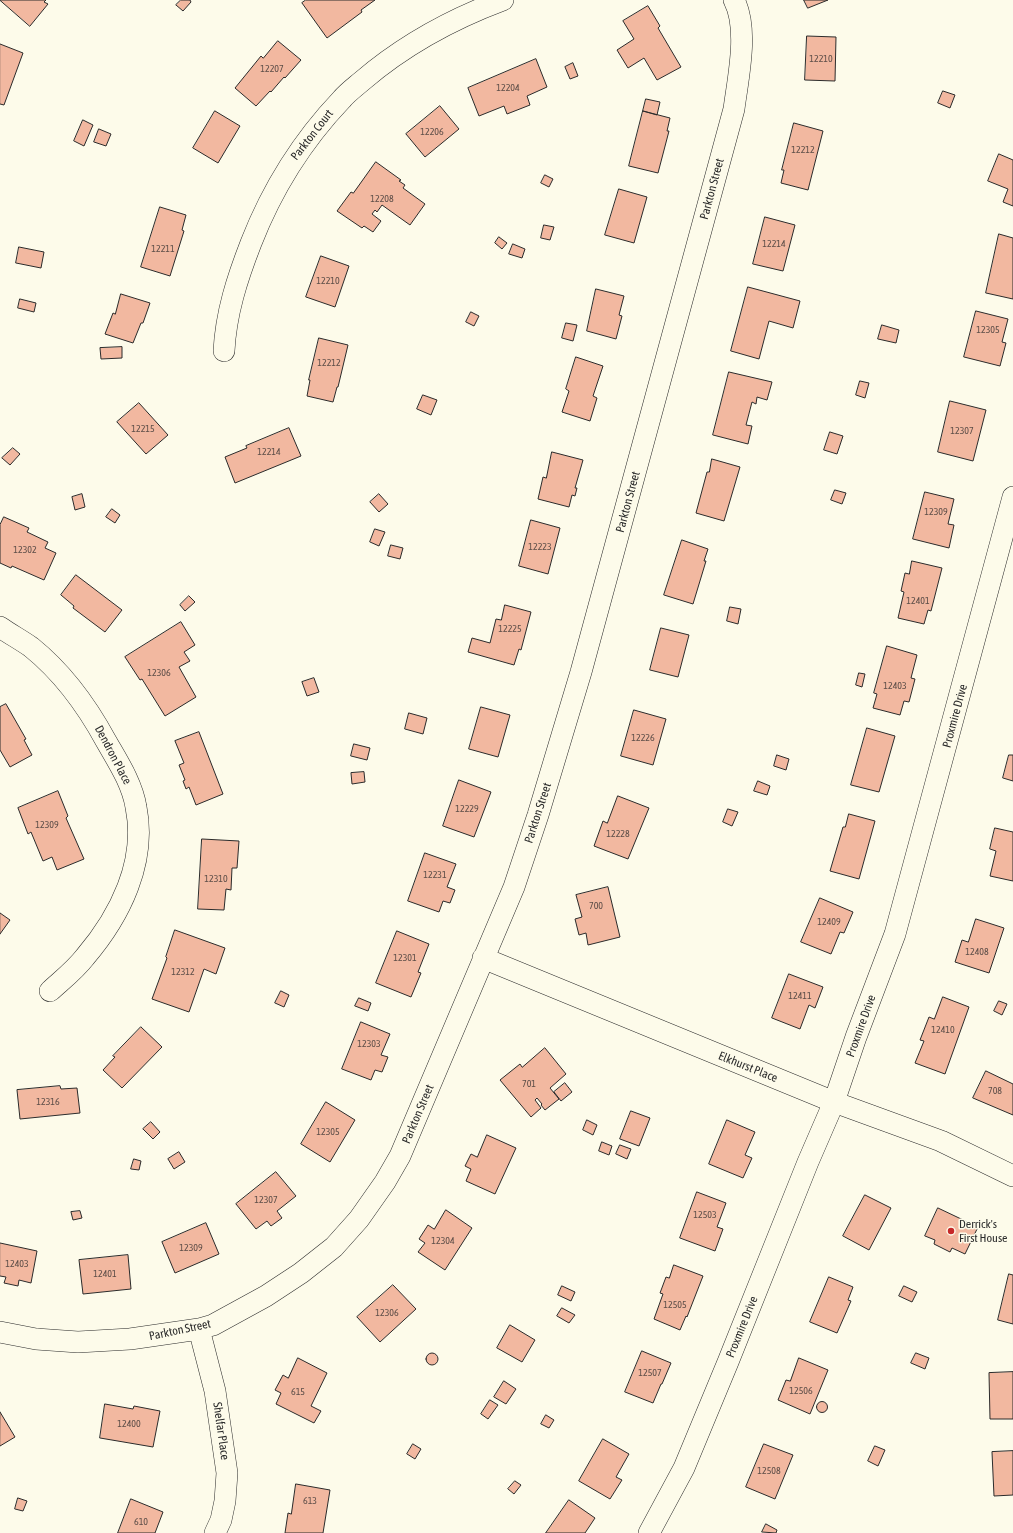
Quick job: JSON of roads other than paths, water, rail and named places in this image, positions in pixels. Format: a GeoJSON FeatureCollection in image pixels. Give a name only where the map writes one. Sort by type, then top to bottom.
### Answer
{"type":"FeatureCollection","features":[{"type":"Feature","properties":{"kind":"street","name":"Parkton Court"},"geometry":{"type":"LineString","coordinates":[[224,351],[227,320],[232,299],[242,266],[258,224],[273,193],[288,167],[304,144],[342,98],[379,66],[433,30],[483,7],[503,0]]}},
{"type":"Feature","properties":{"kind":"street","name":"Parkton Street"},"geometry":{"type":"LineString","coordinates":[[0,1332],[36,1339],[78,1342],[130,1340],[199,1328],[212,1324],[259,1300],[301,1273],[334,1247],[359,1219],[385,1182],[400,1156],[514,887],[538,815],[581,672],[734,109],[741,61],[741,30],[738,9],[734,0]]}},
{"type":"Feature","properties":{"kind":"street","name":"Proxmire Drive"},"geometry":{"type":"LineString","coordinates":[[649,1533],[684,1468],[834,1102],[856,1037],[895,934],[1013,497]]}},
{"type":"Feature","properties":{"kind":"street","name":"Dendron Place"},"geometry":{"type":"LineString","coordinates":[[0,627],[30,647],[52,665],[76,693],[97,723],[127,777],[136,806],[139,826],[138,850],[132,874],[125,895],[114,917],[85,958],[50,991]]}},
{"type":"Feature","properties":{"kind":"street","name":"Elkhurst Place"},"geometry":{"type":"LineString","coordinates":[[483,958],[834,1102],[941,1141],[1013,1176]]}},
{"type":"Feature","properties":{"kind":"street","name":"Shelfar Place"},"geometry":{"type":"LineString","coordinates":[[199,1328],[215,1390],[226,1473],[226,1501],[221,1520],[215,1533]]}},
{"type":"Feature","properties":{"kind":"place","name":"Derrick's First House"},"geometry":{"type":"Point","coordinates":[951,1231]}}]}
